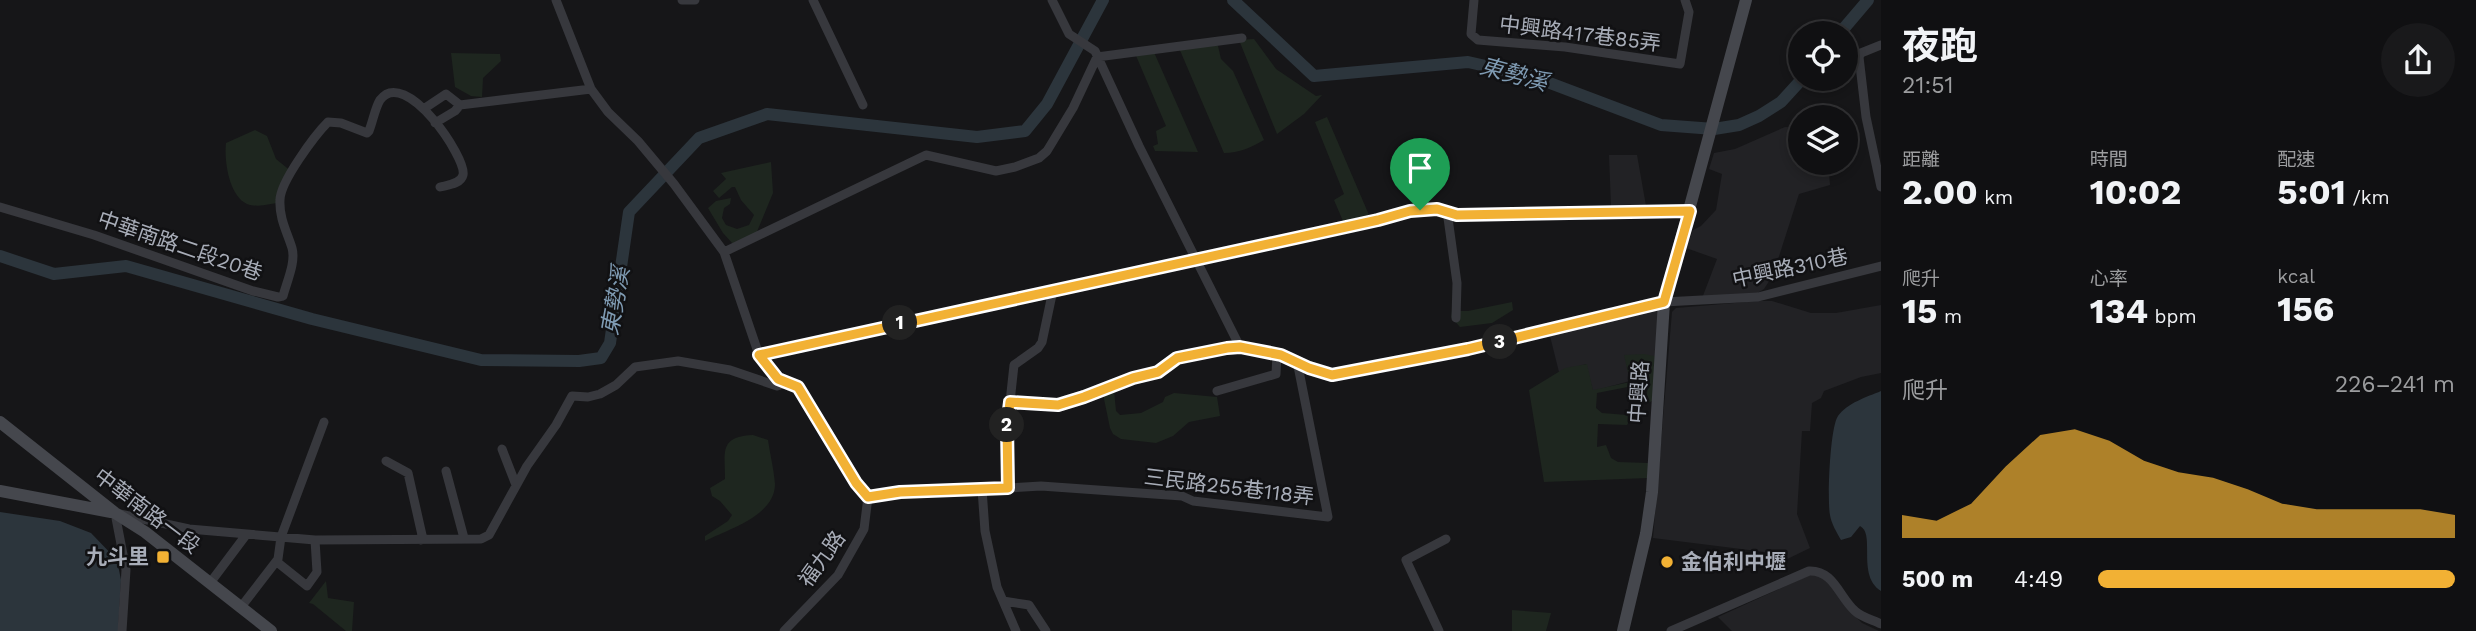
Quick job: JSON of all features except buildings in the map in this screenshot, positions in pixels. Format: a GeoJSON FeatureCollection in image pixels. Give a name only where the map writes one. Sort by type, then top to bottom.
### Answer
{"type":"FeatureCollection","features":[{"type":"Feature","properties":{"kind":"street"},"geometry":{"type":"LineString","coordinates":[[556,0],[591,89],[608,112],[674,184],[724,252],[759,355],[778,379],[798,387],[856,483],[868,497],[900,492],[1008,488],[1007,426],[1014,365],[1038,348],[1042,341],[1053,290]]}},
{"type":"Feature","properties":{"kind":"street"},"geometry":{"type":"LineString","coordinates":[[682,0],[695,0]]}},
{"type":"Feature","properties":{"kind":"street"},"geometry":{"type":"LineString","coordinates":[[813,0],[863,105]]}},
{"type":"Feature","properties":{"kind":"street"},"geometry":{"type":"LineString","coordinates":[[1010,402],[1058,405],[1133,378],[1158,372],[1177,358],[1240,347],[1096,54],[1071,35],[1052,0]]}},
{"type":"Feature","properties":{"kind":"street","name":"中興路417巷85弄"},"geometry":{"type":"LineString","coordinates":[[1474,0],[1471,34],[1478,40],[1565,47],[1681,64],[1689,12],[1685,0]]}},
{"type":"Feature","properties":{"kind":"street","name":"中興路"},"geometry":{"type":"LineString","coordinates":[[1623,631],[1646,534],[1652,492],[1664,302],[1746,0]]}},
{"type":"Feature","properties":{"kind":"street"},"geometry":{"type":"LineString","coordinates":[[1096,54],[1242,38]]}},
{"type":"Feature","properties":{"kind":"street"},"geometry":{"type":"LineString","coordinates":[[1881,45],[1861,52],[1859,57],[1866,117],[1881,187]]}},
{"type":"Feature","properties":{"kind":"street"},"geometry":{"type":"LineString","coordinates":[[724,252],[926,155],[996,171],[1039,158],[1047,151],[1073,108],[1096,54]]}},
{"type":"Feature","properties":{"kind":"street"},"geometry":{"type":"LineString","coordinates":[[435,123],[460,105],[591,89]]}},
{"type":"Feature","properties":{"kind":"street","name":"中華南路二段20巷"},"geometry":{"type":"LineString","coordinates":[[0,206],[94,235],[253,291],[283,296],[293,255],[284,229],[279,199],[282,189],[311,142],[328,122],[334,121],[369,131],[380,100],[387,94],[401,92],[425,108]]}},
{"type":"Feature","properties":{"kind":"street"},"geometry":{"type":"LineString","coordinates":[[440,187],[460,180],[463,176],[462,161],[427,115],[425,108],[446,94],[460,105]]}},
{"type":"Feature","properties":{"kind":"street"},"geometry":{"type":"LineString","coordinates":[[759,355],[1410,211],[1437,209],[1457,215],[1690,211]]}},
{"type":"Feature","properties":{"kind":"street"},"geometry":{"type":"LineString","coordinates":[[1447,211],[1457,283],[1456,318]]}},
{"type":"Feature","properties":{"kind":"street","name":"中興路310巷"},"geometry":{"type":"LineString","coordinates":[[1240,347],[1277,354],[1332,375],[1468,349],[1664,302],[1758,297],[1881,265]]}},
{"type":"Feature","properties":{"kind":"street"},"geometry":{"type":"LineString","coordinates":[[1217,391],[1276,374],[1277,354]]}},
{"type":"Feature","properties":{"kind":"street"},"geometry":{"type":"LineString","coordinates":[[0,491],[189,529],[246,535],[315,540],[481,539],[489,535],[516,485],[572,396],[588,397],[600,394],[616,385],[635,367],[678,361],[730,370],[777,386],[788,382]]}},
{"type":"Feature","properties":{"kind":"street","name":"三民路255巷118弄"},"geometry":{"type":"LineString","coordinates":[[1008,488],[1041,486],[1182,496],[1193,501],[1328,517],[1297,361]]}},
{"type":"Feature","properties":{"kind":"street","name":"中華南路一段"},"geometry":{"type":"LineString","coordinates":[[0,422],[268,630]]}},
{"type":"Feature","properties":{"kind":"street"},"geometry":{"type":"LineString","coordinates":[[241,607],[277,562],[281,537],[324,422]]}},
{"type":"Feature","properties":{"kind":"street"},"geometry":{"type":"LineString","coordinates":[[502,449],[516,485]]}},
{"type":"Feature","properties":{"kind":"street"},"geometry":{"type":"LineString","coordinates":[[386,461],[408,473],[421,540]]}},
{"type":"Feature","properties":{"kind":"street"},"geometry":{"type":"LineString","coordinates":[[446,471],[464,538]]}},
{"type":"Feature","properties":{"kind":"street"},"geometry":{"type":"LineString","coordinates":[[982,489],[985,531],[997,587],[1016,631]]}},
{"type":"Feature","properties":{"kind":"street","name":"福九路"},"geometry":{"type":"LineString","coordinates":[[784,631],[838,575],[864,529],[868,497]]}},
{"type":"Feature","properties":{"kind":"street"},"geometry":{"type":"LineString","coordinates":[[115,513],[127,570],[122,631]]}},
{"type":"Feature","properties":{"kind":"street"},"geometry":{"type":"LineString","coordinates":[[210,583],[246,535]]}},
{"type":"Feature","properties":{"kind":"street"},"geometry":{"type":"LineString","coordinates":[[1439,631],[1406,560],[1446,539]]}},
{"type":"Feature","properties":{"kind":"street"},"geometry":{"type":"LineString","coordinates":[[277,562],[307,586],[317,572],[315,540]]}},
{"type":"Feature","properties":{"kind":"street"},"geometry":{"type":"LineString","coordinates":[[1671,631],[1810,571],[1818,570],[1826,575],[1856,612],[1881,624]]}},
{"type":"Feature","properties":{"kind":"street"},"geometry":{"type":"LineString","coordinates":[[1003,601],[1029,605],[1046,631]]}},
{"type":"Feature","properties":{"kind":"shaded area"},"geometry":{"type":"Polygon","coordinates":[[[1254,39],[1276,69],[1316,96],[1322,95],[1304,114],[1277,134],[1239,40],[1254,39]]]}},
{"type":"Feature","properties":{"kind":"shaded area"},"geometry":{"type":"Polygon","coordinates":[[[1218,46],[1221,59],[1233,71],[1264,140],[1235,152],[1224,153],[1179,48],[1218,46]]]}},
{"type":"Feature","properties":{"kind":"shaded area"},"geometry":{"type":"Polygon","coordinates":[[[1153,50],[1198,152],[1155,151],[1153,146],[1158,144],[1156,131],[1166,126],[1134,51],[1153,50]]]}},
{"type":"Feature","properties":{"kind":"shaded area"},"geometry":{"type":"Polygon","coordinates":[[[451,53],[500,54],[501,61],[483,78],[482,97],[471,96],[455,87],[451,53]]]}},
{"type":"Feature","properties":{"kind":"shaded area"},"geometry":{"type":"Polygon","coordinates":[[[1327,117],[1369,215],[1343,221],[1334,200],[1344,194],[1315,122],[1327,117]]]}},
{"type":"Feature","properties":{"kind":"shaded area"},"geometry":{"type":"Polygon","coordinates":[[[1788,127],[1788,175],[1829,175],[1830,185],[1799,194],[1773,275],[1764,289],[1756,294],[1701,301],[1717,259],[1686,248],[1693,230],[1701,226],[1716,210],[1722,174],[1709,169],[1714,153],[1735,149],[1788,127]]]}},
{"type":"Feature","properties":{"kind":"shaded area"},"geometry":{"type":"Polygon","coordinates":[[[255,130],[267,136],[276,159],[292,172],[281,202],[260,206],[247,204],[232,186],[227,168],[226,143],[255,130]]]}},
{"type":"Feature","properties":{"kind":"shaded area"},"geometry":{"type":"Polygon","coordinates":[[[1609,155],[1637,155],[1646,206],[1611,206],[1609,155]]]}},
{"type":"Feature","properties":{"kind":"shaded area"},"geometry":{"type":"Polygon","coordinates":[[[771,162],[773,193],[756,234],[733,244],[708,208],[716,201],[731,198],[730,204],[724,208],[722,218],[726,225],[737,229],[749,225],[754,215],[741,200],[735,187],[719,198],[713,191],[726,179],[721,173],[771,162]]]}},
{"type":"Feature","properties":{"kind":"shaded area"},"geometry":{"type":"Polygon","coordinates":[[[1772,301],[1811,313],[1836,313],[1881,305],[1881,373],[1861,377],[1824,391],[1821,398],[1812,403],[1810,431],[1802,431],[1797,514],[1810,548],[1773,566],[1773,553],[1653,538],[1672,312],[1676,308],[1772,301]]]}},
{"type":"Feature","properties":{"kind":"shaded area"},"geometry":{"type":"Polygon","coordinates":[[[1512,302],[1513,310],[1492,323],[1460,327],[1451,317],[1452,311],[1468,311],[1512,302]]]}},
{"type":"Feature","properties":{"kind":"shaded area"},"geometry":{"type":"Polygon","coordinates":[[[1652,310],[1658,311],[1659,357],[1625,355],[1630,381],[1593,391],[1586,364],[1559,372],[1550,336],[1652,310]]]}},
{"type":"Feature","properties":{"kind":"shaded area"},"geometry":{"type":"Polygon","coordinates":[[[1644,354],[1659,357],[1654,400],[1646,404],[1648,383],[1597,393],[1596,408],[1602,413],[1627,415],[1630,420],[1627,425],[1598,424],[1597,447],[1606,445],[1611,458],[1618,462],[1648,463],[1648,478],[1544,482],[1529,390],[1565,368],[1587,364],[1593,390],[1630,382],[1624,355],[1644,354]]]}},
{"type":"Feature","properties":{"kind":"shaded area"},"geometry":{"type":"Polygon","coordinates":[[[1114,390],[1116,411],[1120,415],[1141,413],[1174,393],[1217,397],[1220,416],[1189,422],[1173,436],[1156,443],[1121,439],[1113,434],[1110,428],[1103,394],[1114,390]]]}},
{"type":"Feature","properties":{"kind":"shaded area"},"geometry":{"type":"Polygon","coordinates":[[[1881,391],[1881,591],[1869,575],[1867,537],[1864,530],[1860,526],[1851,537],[1841,540],[1831,518],[1829,495],[1831,448],[1838,416],[1852,404],[1881,391]]]}},
{"type":"Feature","properties":{"kind":"shaded area"},"geometry":{"type":"Polygon","coordinates":[[[753,435],[768,440],[775,484],[773,495],[767,505],[749,520],[705,541],[705,536],[728,521],[732,515],[712,496],[710,488],[725,479],[726,447],[734,439],[753,435]]]}},
{"type":"Feature","properties":{"kind":"shaded area"},"geometry":{"type":"Polygon","coordinates":[[[0,512],[60,521],[91,533],[117,560],[121,580],[118,631],[0,631],[0,512]]]}},
{"type":"Feature","properties":{"kind":"shaded area"},"geometry":{"type":"Polygon","coordinates":[[[1814,573],[1824,575],[1862,623],[1879,631],[1732,631],[1718,617],[1814,573]]]}},
{"type":"Feature","properties":{"kind":"shaded area"},"geometry":{"type":"Polygon","coordinates":[[[326,581],[328,598],[354,602],[352,631],[346,631],[309,603],[326,581]]]}},
{"type":"Feature","properties":{"kind":"shaded area"},"geometry":{"type":"Polygon","coordinates":[[[1512,610],[1551,613],[1546,631],[1512,631],[1512,610]]]}},
{"type":"Feature","properties":{"kind":"waterway","name":"東勢溪"},"geometry":{"type":"LineString","coordinates":[[0,256],[54,274],[126,266],[312,319],[481,360],[579,361],[601,358],[610,343],[629,212],[699,138],[767,114],[977,137],[1025,131],[1047,104],[1103,0]]}},
{"type":"Feature","properties":{"kind":"waterway","name":"東勢溪"},"geometry":{"type":"LineString","coordinates":[[1233,0],[1314,76],[1468,62],[1534,77],[1661,125],[1714,129],[1739,125],[1759,116],[1781,102],[1791,91]]}},
{"type":"Feature","properties":{"kind":"waterway","name":"東勢溪"},"geometry":{"type":"LineString","coordinates":[[1850,21],[1868,0]]}},
{"type":"Feature","properties":{"kind":"place","name":"九斗里"},"geometry":{"type":"Point","coordinates":[163,557]}},
{"type":"Feature","properties":{"kind":"place","name":"金伯利中壢"},"geometry":{"type":"Point","coordinates":[1667,562]}},
{"type":"Feature","properties":{"kind":"route"},"geometry":{"type":"LineString","coordinates":[[1437,209],[1457,215],[1690,211],[1664,302],[1535,335],[1332,375],[1281,355],[1240,347],[1227,348],[1177,358],[1158,372],[1133,378],[1058,405],[1010,402],[1007,426],[1008,488],[900,492],[868,497],[856,483],[798,387],[778,379],[759,355],[902,322],[1420,210],[1437,209]]}}]}
